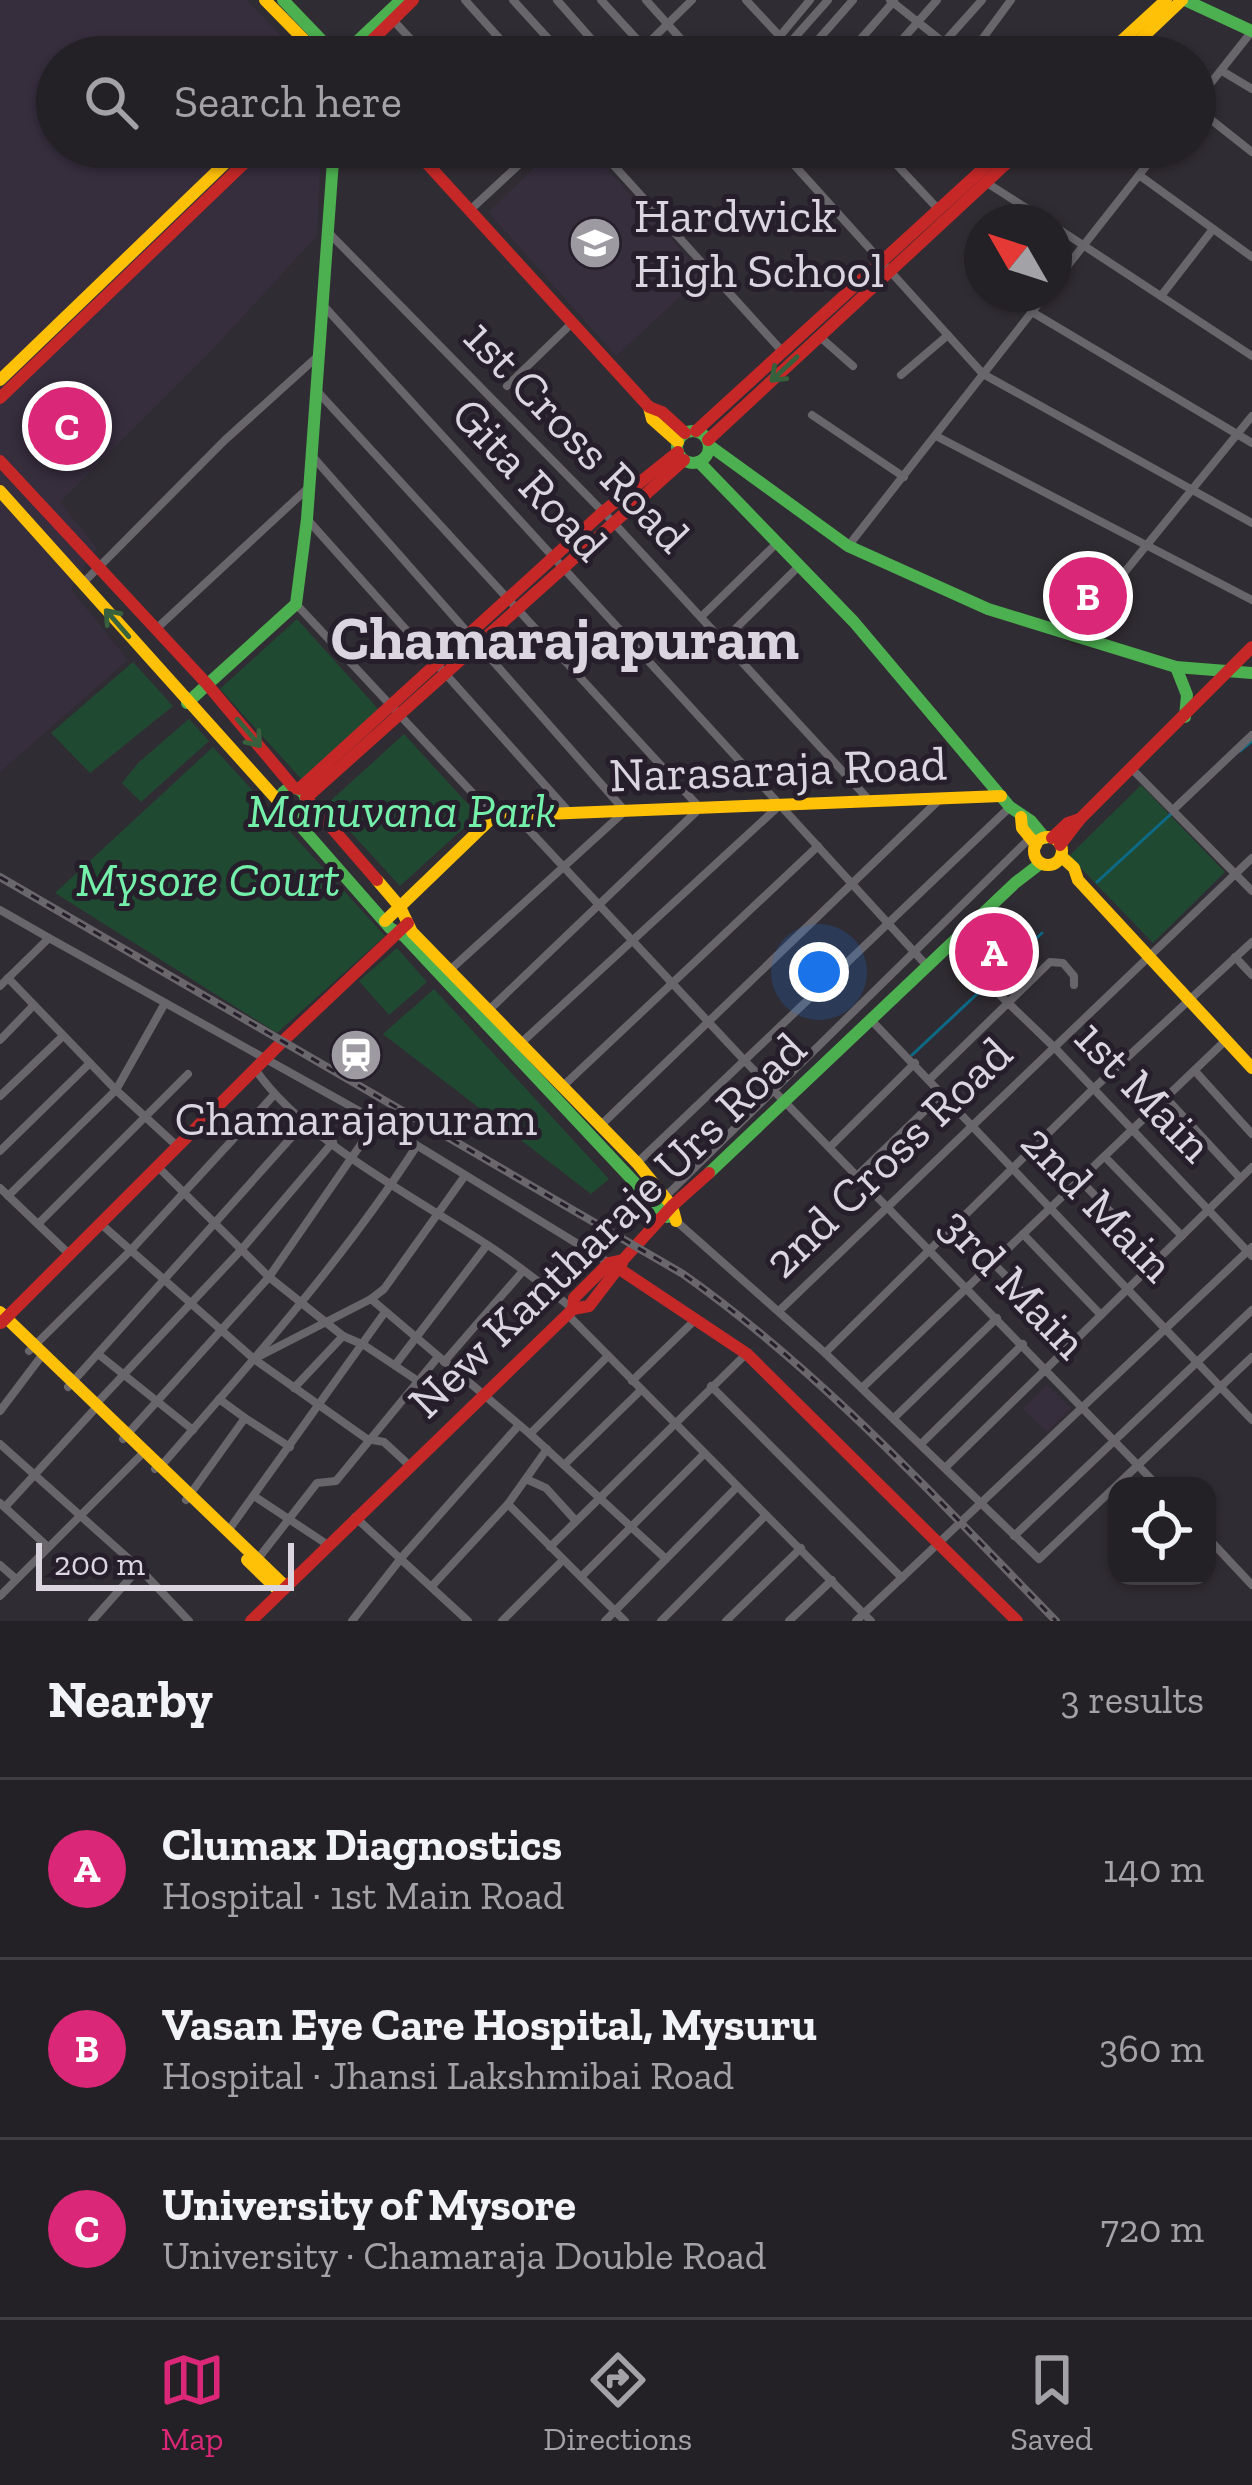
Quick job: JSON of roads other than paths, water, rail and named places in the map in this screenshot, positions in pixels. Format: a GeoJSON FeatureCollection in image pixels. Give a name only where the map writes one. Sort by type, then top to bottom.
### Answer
{"type":"FeatureCollection","features":[{"type":"Feature","properties":{"kind":"main road"},"geometry":{"type":"LineString","coordinates":[[265,0],[303,36]]}},
{"type":"Feature","properties":{"kind":"main road"},"geometry":{"type":"LineString","coordinates":[[283,0],[309,36]]}},
{"type":"Feature","properties":{"kind":"main road"},"geometry":{"type":"LineString","coordinates":[[391,16],[401,0]]}},
{"type":"Feature","properties":{"kind":"main road"},"geometry":{"type":"LineString","coordinates":[[371,36],[413,0]]}},
{"type":"Feature","properties":{"kind":"main road"},"geometry":{"type":"LineString","coordinates":[[1127,36],[1166,0]]}},
{"type":"Feature","properties":{"kind":"main road"},"geometry":{"type":"LineString","coordinates":[[1146,36],[1183,0],[1252,31]]}},
{"type":"Feature","properties":{"kind":"main road"},"geometry":{"type":"LineString","coordinates":[[0,380],[220,168]]}},
{"type":"Feature","properties":{"kind":"main road"},"geometry":{"type":"LineString","coordinates":[[0,398],[239,168]]}},
{"type":"Feature","properties":{"kind":"main road"},"geometry":{"type":"LineString","coordinates":[[187,703],[296,604],[307,519],[332,168]]}},
{"type":"Feature","properties":{"kind":"main road"},"geometry":{"type":"LineString","coordinates":[[431,168],[649,407],[652,419],[684,444],[854,622],[1021,817],[1022,828],[1074,868],[1078,880],[1252,1068]]}},
{"type":"Feature","properties":{"kind":"main road"},"geometry":{"type":"LineString","coordinates":[[699,462],[707,456],[709,443],[984,168]]}},
{"type":"Feature","properties":{"kind":"main road"},"geometry":{"type":"LineString","coordinates":[[285,808],[284,791],[300,792],[397,711],[781,350],[1001,168]]}},
{"type":"Feature","properties":{"kind":"main road"},"geometry":{"type":"LineString","coordinates":[[684,444],[709,443],[848,546],[988,609],[1176,667],[1252,673]]}},
{"type":"Feature","properties":{"kind":"main road"},"geometry":{"type":"LineString","coordinates":[[0,461],[207,684],[400,907],[403,928],[669,1210]]}},
{"type":"Feature","properties":{"kind":"main road"},"geometry":{"type":"LineString","coordinates":[[0,491],[385,922],[403,928],[450,970],[637,1163],[669,1210]]}},
{"type":"Feature","properties":{"kind":"main road","name":"New Kantharaje Urs Road"},"geometry":{"type":"LineString","coordinates":[[251,1621],[570,1311],[589,1306],[618,1264],[669,1210],[788,1102],[1250,654]]}},
{"type":"Feature","properties":{"kind":"main road"},"geometry":{"type":"LineString","coordinates":[[1176,667],[1187,695],[1185,717]]}},
{"type":"Feature","properties":{"kind":"main road"},"geometry":{"type":"LineString","coordinates":[[285,808],[302,810],[300,792]]}},
{"type":"Feature","properties":{"kind":"main road","name":"Narasaraja Road"},"geometry":{"type":"LineString","coordinates":[[494,816],[940,798],[1005,801]]}},
{"type":"Feature","properties":{"kind":"main road"},"geometry":{"type":"LineString","coordinates":[[385,922],[494,816]]}},
{"type":"Feature","properties":{"kind":"main road"},"geometry":{"type":"LineString","coordinates":[[282,1589],[2,1319],[403,928]]}},
{"type":"Feature","properties":{"kind":"main road"},"geometry":{"type":"LineString","coordinates":[[618,1264],[747,1354],[1017,1621]]}},
{"type":"Feature","properties":{"kind":"main road"},"geometry":{"type":"LineString","coordinates":[[125,1437],[158,1467]]}},
{"type":"Feature","properties":{"kind":"main road"},"geometry":{"type":"LineString","coordinates":[[189,1497],[282,1589]]}},
{"type":"Feature","properties":{"kind":"street"},"geometry":{"type":"LineString","coordinates":[[376,0],[409,36]]}},
{"type":"Feature","properties":{"kind":"street"},"geometry":{"type":"LineString","coordinates":[[465,0],[497,36]]}},
{"type":"Feature","properties":{"kind":"street"},"geometry":{"type":"LineString","coordinates":[[513,0],[546,36]]}},
{"type":"Feature","properties":{"kind":"street"},"geometry":{"type":"LineString","coordinates":[[557,0],[589,36]]}},
{"type":"Feature","properties":{"kind":"street"},"geometry":{"type":"LineString","coordinates":[[601,0],[634,36]]}},
{"type":"Feature","properties":{"kind":"street"},"geometry":{"type":"LineString","coordinates":[[646,0],[679,36]]}},
{"type":"Feature","properties":{"kind":"street"},"geometry":{"type":"LineString","coordinates":[[655,36],[692,0]]}},
{"type":"Feature","properties":{"kind":"street"},"geometry":{"type":"LineString","coordinates":[[746,0],[780,36],[810,0]]}},
{"type":"Feature","properties":{"kind":"street"},"geometry":{"type":"LineString","coordinates":[[754,9],[761,0]]}},
{"type":"Feature","properties":{"kind":"street"},"geometry":{"type":"LineString","coordinates":[[796,36],[828,0]]}},
{"type":"Feature","properties":{"kind":"street"},"geometry":{"type":"LineString","coordinates":[[820,36],[853,0]]}},
{"type":"Feature","properties":{"kind":"street"},"geometry":{"type":"LineString","coordinates":[[905,36],[937,0]]}},
{"type":"Feature","properties":{"kind":"street"},"geometry":{"type":"LineString","coordinates":[[950,36],[982,0]]}},
{"type":"Feature","properties":{"kind":"street"},"geometry":{"type":"LineString","coordinates":[[983,36],[1011,0]]}},
{"type":"Feature","properties":{"kind":"street"},"geometry":{"type":"LineString","coordinates":[[863,36],[893,1],[935,36]]}},
{"type":"Feature","properties":{"kind":"street"},"geometry":{"type":"LineString","coordinates":[[1216,79],[1252,31]]}},
{"type":"Feature","properties":{"kind":"street"},"geometry":{"type":"LineString","coordinates":[[1222,71],[1252,89]]}},
{"type":"Feature","properties":{"kind":"street"},"geometry":{"type":"LineString","coordinates":[[1216,122],[1252,152]]}},
{"type":"Feature","properties":{"kind":"street"},"geometry":{"type":"LineString","coordinates":[[469,211],[515,168]]}},
{"type":"Feature","properties":{"kind":"street"},"geometry":{"type":"LineString","coordinates":[[616,168],[781,350]]}},
{"type":"Feature","properties":{"kind":"street"},"geometry":{"type":"LineString","coordinates":[[797,168],[983,374],[1252,523]]}},
{"type":"Feature","properties":{"kind":"street"},"geometry":{"type":"LineString","coordinates":[[900,168],[939,210]]}},
{"type":"Feature","properties":{"kind":"street"},"geometry":{"type":"LineString","coordinates":[[1072,260],[1144,168]]}},
{"type":"Feature","properties":{"kind":"street"},"geometry":{"type":"LineString","coordinates":[[1139,175],[1252,257]]}},
{"type":"Feature","properties":{"kind":"street"},"geometry":{"type":"LineString","coordinates":[[986,182],[1020,204]]}},
{"type":"Feature","properties":{"kind":"street"},"geometry":{"type":"LineString","coordinates":[[1161,296],[1213,229]]}},
{"type":"Feature","properties":{"kind":"street","name":"1st Cross Road"},"geometry":{"type":"LineString","coordinates":[[327,230],[608,517],[870,801]]}},
{"type":"Feature","properties":{"kind":"street"},"geometry":{"type":"LineString","coordinates":[[1072,237],[1252,356]]}},
{"type":"Feature","properties":{"kind":"street","name":"Gita Road"},"geometry":{"type":"LineString","coordinates":[[322,304],[928,967]]}},
{"type":"Feature","properties":{"kind":"street"},"geometry":{"type":"LineString","coordinates":[[848,546],[1031,312]]}},
{"type":"Feature","properties":{"kind":"street"},"geometry":{"type":"LineString","coordinates":[[1034,312],[1252,442]]}},
{"type":"Feature","properties":{"kind":"street"},"geometry":{"type":"LineString","coordinates":[[507,386],[573,322]]}},
{"type":"Feature","properties":{"kind":"street"},"geometry":{"type":"LineString","coordinates":[[902,374],[947,335]]}},
{"type":"Feature","properties":{"kind":"street"},"geometry":{"type":"LineString","coordinates":[[819,336],[853,366]]}},
{"type":"Feature","properties":{"kind":"street"},"geometry":{"type":"LineString","coordinates":[[83,583],[225,440],[319,355]]}},
{"type":"Feature","properties":{"kind":"street"},"geometry":{"type":"LineString","coordinates":[[316,390],[700,808],[489,1010]]}},
{"type":"Feature","properties":{"kind":"street"},"geometry":{"type":"LineString","coordinates":[[812,415],[904,477]]}},
{"type":"Feature","properties":{"kind":"street"},"geometry":{"type":"LineString","coordinates":[[1075,633],[1252,416]]}},
{"type":"Feature","properties":{"kind":"street"},"geometry":{"type":"LineString","coordinates":[[936,436],[1252,600]]}},
{"type":"Feature","properties":{"kind":"street"},"geometry":{"type":"LineString","coordinates":[[311,456],[625,811],[450,970]]}},
{"type":"Feature","properties":{"kind":"street"},"geometry":{"type":"LineString","coordinates":[[154,631],[309,487]]}},
{"type":"Feature","properties":{"kind":"street"},"geometry":{"type":"LineString","coordinates":[[307,519],[570,813]]}},
{"type":"Feature","properties":{"kind":"street"},"geometry":{"type":"LineString","coordinates":[[701,617],[777,543]]}},
{"type":"Feature","properties":{"kind":"street"},"geometry":{"type":"LineString","coordinates":[[723,641],[799,566]]}},
{"type":"Feature","properties":{"kind":"street"},"geometry":{"type":"LineString","coordinates":[[296,604],[494,816]]}},
{"type":"Feature","properties":{"kind":"street"},"geometry":{"type":"LineString","coordinates":[[1171,806],[1252,735]]}},
{"type":"Feature","properties":{"kind":"street"},"geometry":{"type":"LineString","coordinates":[[1131,768],[1252,891]]}},
{"type":"Feature","properties":{"kind":"street"},"geometry":{"type":"LineString","coordinates":[[600,1126],[940,798]]}},
{"type":"Feature","properties":{"kind":"street"},"geometry":{"type":"LineString","coordinates":[[637,1163],[1005,801]]}},
{"type":"Feature","properties":{"kind":"street"},"geometry":{"type":"LineString","coordinates":[[521,1043],[781,804]]}},
{"type":"Feature","properties":{"kind":"street","name":"3rd Main"},"geometry":{"type":"LineString","coordinates":[[515,815],[744,1060],[1149,1477]]}},
{"type":"Feature","properties":{"kind":"street"},"geometry":{"type":"LineString","coordinates":[[562,1087],[818,846]]}},
{"type":"Feature","properties":{"kind":"street"},"geometry":{"type":"LineString","coordinates":[[1046,850],[915,953],[776,1090],[669,1210],[1039,1559],[1252,1357]]}},
{"type":"Feature","properties":{"kind":"street","name":"2nd Cross Road"},"geometry":{"type":"LineString","coordinates":[[779,1311],[1252,858]]}},
{"type":"Feature","properties":{"kind":"street"},"geometry":{"type":"LineString","coordinates":[[0,910],[377,1121],[464,1177],[618,1264]]}},
{"type":"Feature","properties":{"kind":"street"},"geometry":{"type":"LineString","coordinates":[[49,938],[4,982],[34,1005],[178,1147]]}},
{"type":"Feature","properties":{"kind":"street"},"geometry":{"type":"LineString","coordinates":[[825,1353],[1093,1089],[1252,942]]}},
{"type":"Feature","properties":{"kind":"street","name":"1st Main"},"geometry":{"type":"LineString","coordinates":[[949,946],[1055,1048],[1250,1252]]}},
{"type":"Feature","properties":{"kind":"street"},"geometry":{"type":"LineString","coordinates":[[1235,957],[1252,975]]}},
{"type":"Feature","properties":{"kind":"street"},"geometry":{"type":"LineString","coordinates":[[930,1079],[1055,961],[1074,976],[1074,985]]}},
{"type":"Feature","properties":{"kind":"street"},"geometry":{"type":"LineString","coordinates":[[69,1255],[4,1192],[116,1090],[165,1004]]}},
{"type":"Feature","properties":{"kind":"street"},"geometry":{"type":"LineString","coordinates":[[0,1040],[34,1005]]}},
{"type":"Feature","properties":{"kind":"street","name":"2nd Main"},"geometry":{"type":"LineString","coordinates":[[870,1019],[1252,1420]]}},
{"type":"Feature","properties":{"kind":"street"},"geometry":{"type":"LineString","coordinates":[[0,1096],[63,1036]]}},
{"type":"Feature","properties":{"kind":"street"},"geometry":{"type":"LineString","coordinates":[[862,1388],[1226,1040]]}},
{"type":"Feature","properties":{"kind":"street"},"geometry":{"type":"LineString","coordinates":[[0,1151],[90,1063]]}},
{"type":"Feature","properties":{"kind":"street"},"geometry":{"type":"LineString","coordinates":[[830,1147],[916,1063]]}},
{"type":"Feature","properties":{"kind":"street"},"geometry":{"type":"LineString","coordinates":[[255,1069],[273,1096],[392,1185],[523,1270],[570,1311],[632,1381],[832,1580],[863,1618],[980,1501],[1250,1252]]}},
{"type":"Feature","properties":{"kind":"street"},"geometry":{"type":"LineString","coordinates":[[1195,1072],[1252,1134]]}},
{"type":"Feature","properties":{"kind":"street"},"geometry":{"type":"LineString","coordinates":[[38,1224],[188,1074]]}},
{"type":"Feature","properties":{"kind":"street"},"geometry":{"type":"LineString","coordinates":[[857,1176],[943,1093]]}},
{"type":"Feature","properties":{"kind":"street"},"geometry":{"type":"LineString","coordinates":[[0,1411],[36,1353],[273,1096]]}},
{"type":"Feature","properties":{"kind":"street"},"geometry":{"type":"LineString","coordinates":[[1166,1098],[1240,1178]]}},
{"type":"Feature","properties":{"kind":"street"},"geometry":{"type":"LineString","coordinates":[[70,1385],[306,1121]]}},
{"type":"Feature","properties":{"kind":"street"},"geometry":{"type":"LineString","coordinates":[[125,1437],[268,1276],[377,1121]]}},
{"type":"Feature","properties":{"kind":"street"},"geometry":{"type":"LineString","coordinates":[[48,1546],[3,1505],[242,1249],[333,1142]]}},
{"type":"Feature","properties":{"kind":"street"},"geometry":{"type":"LineString","coordinates":[[158,1467],[302,1301],[416,1147]]}},
{"type":"Feature","properties":{"kind":"street"},"geometry":{"type":"LineString","coordinates":[[1106,1156],[1182,1236]]}},
{"type":"Feature","properties":{"kind":"street"},"geometry":{"type":"LineString","coordinates":[[158,1167],[268,1276],[343,1336],[418,1381]]}},
{"type":"Feature","properties":{"kind":"street"},"geometry":{"type":"LineString","coordinates":[[945,1468],[1252,1167]]}},
{"type":"Feature","properties":{"kind":"street"},"geometry":{"type":"LineString","coordinates":[[254,1359],[330,1323],[384,1289],[464,1177]]}},
{"type":"Feature","properties":{"kind":"street"},"geometry":{"type":"LineString","coordinates":[[1080,1180],[1157,1260]]}},
{"type":"Feature","properties":{"kind":"street"},"geometry":{"type":"LineString","coordinates":[[101,1224],[254,1359],[367,1439],[384,1442],[410,1466]]}},
{"type":"Feature","properties":{"kind":"street"},"geometry":{"type":"LineString","coordinates":[[1023,1234],[1101,1315]]}},
{"type":"Feature","properties":{"kind":"street"},"geometry":{"type":"LineString","coordinates":[[395,1365],[487,1244]]}},
{"type":"Feature","properties":{"kind":"street"},"geometry":{"type":"LineString","coordinates":[[993,1263],[1072,1343]]}},
{"type":"Feature","properties":{"kind":"street"},"geometry":{"type":"LineString","coordinates":[[257,1560],[317,1483],[336,1480],[418,1381],[523,1270]]}},
{"type":"Feature","properties":{"kind":"street"},"geometry":{"type":"LineString","coordinates":[[370,1299],[420,1337],[422,1344],[530,1434],[666,1559]]}},
{"type":"Feature","properties":{"kind":"street"},"geometry":{"type":"LineString","coordinates":[[1014,1536],[1252,1310]]}},
{"type":"Feature","properties":{"kind":"street"},"geometry":{"type":"LineString","coordinates":[[228,1531],[385,1312]]}},
{"type":"Feature","properties":{"kind":"street"},"geometry":{"type":"LineString","coordinates":[[894,1418],[997,1318]]}},
{"type":"Feature","properties":{"kind":"street"},"geometry":{"type":"LineString","coordinates":[[632,1381],[696,1319]]}},
{"type":"Feature","properties":{"kind":"street"},"geometry":{"type":"LineString","coordinates":[[294,1388],[343,1336]]}},
{"type":"Feature","properties":{"kind":"street"},"geometry":{"type":"LineString","coordinates":[[921,1444],[1023,1343]]}},
{"type":"Feature","properties":{"kind":"street"},"geometry":{"type":"LineString","coordinates":[[98,1354],[193,1430]]}},
{"type":"Feature","properties":{"kind":"street"},"geometry":{"type":"LineString","coordinates":[[550,1546],[747,1354]]}},
{"type":"Feature","properties":{"kind":"street"},"geometry":{"type":"LineString","coordinates":[[530,1434],[608,1356]]}},
{"type":"Feature","properties":{"kind":"street"},"geometry":{"type":"LineString","coordinates":[[711,1386],[902,1578]]}},
{"type":"Feature","properties":{"kind":"street"},"geometry":{"type":"LineString","coordinates":[[564,1465],[641,1390]]}},
{"type":"Feature","properties":{"kind":"street"},"geometry":{"type":"LineString","coordinates":[[219,1400],[290,1447]]}},
{"type":"Feature","properties":{"kind":"street"},"geometry":{"type":"LineString","coordinates":[[189,1497],[245,1418]]}},
{"type":"Feature","properties":{"kind":"street"},"geometry":{"type":"LineString","coordinates":[[352,1621],[402,1556],[519,1425]]}},
{"type":"Feature","properties":{"kind":"street"},"geometry":{"type":"LineString","coordinates":[[0,1444],[139,1568],[190,1621]]}},
{"type":"Feature","properties":{"kind":"street"},"geometry":{"type":"LineString","coordinates":[[432,1586],[508,1504],[547,1449]]}},
{"type":"Feature","properties":{"kind":"street"},"geometry":{"type":"LineString","coordinates":[[581,1577],[704,1454]]}},
{"type":"Feature","properties":{"kind":"street"},"geometry":{"type":"LineString","coordinates":[[0,1596],[141,1455]]}},
{"type":"Feature","properties":{"kind":"street"},"geometry":{"type":"LineString","coordinates":[[526,1479],[546,1488],[576,1521]]}},
{"type":"Feature","properties":{"kind":"street"},"geometry":{"type":"LineString","coordinates":[[605,1621],[737,1487]]}},
{"type":"Feature","properties":{"kind":"street"},"geometry":{"type":"LineString","coordinates":[[254,1496],[328,1545]]}},
{"type":"Feature","properties":{"kind":"street"},"geometry":{"type":"LineString","coordinates":[[508,1504],[625,1621]]}},
{"type":"Feature","properties":{"kind":"street"},"geometry":{"type":"LineString","coordinates":[[662,1621],[766,1515]]}},
{"type":"Feature","properties":{"kind":"street"},"geometry":{"type":"LineString","coordinates":[[355,1517],[468,1621]]}},
{"type":"Feature","properties":{"kind":"street"},"geometry":{"type":"LineString","coordinates":[[1216,1547],[1252,1585]]}},
{"type":"Feature","properties":{"kind":"street"},"geometry":{"type":"LineString","coordinates":[[726,1621],[801,1548]]}},
{"type":"Feature","properties":{"kind":"street"},"geometry":{"type":"LineString","coordinates":[[502,1621],[563,1560]]}},
{"type":"Feature","properties":{"kind":"street"},"geometry":{"type":"LineString","coordinates":[[0,1565],[16,1579]]}},
{"type":"Feature","properties":{"kind":"street"},"geometry":{"type":"LineString","coordinates":[[92,1621],[139,1568]]}},
{"type":"Feature","properties":{"kind":"street"},"geometry":{"type":"LineString","coordinates":[[789,1621],[832,1580]]}},
{"type":"Feature","properties":{"kind":"waterway"},"geometry":{"type":"LineString","coordinates":[[1240,751],[1252,741]]}},
{"type":"Feature","properties":{"kind":"waterway"},"geometry":{"type":"LineString","coordinates":[[1097,882],[1171,814]]}},
{"type":"Feature","properties":{"kind":"waterway"},"geometry":{"type":"LineString","coordinates":[[912,1055],[1042,933]]}},
{"type":"Feature","properties":{"kind":"railway"},"geometry":{"type":"LineString","coordinates":[[0,877],[683,1274],[831,1395],[1056,1621]]}},
{"type":"Feature","properties":{"kind":"place","name":"Hardwick High School"},"geometry":{"type":"Point","coordinates":[595,243]}},
{"type":"Feature","properties":{"kind":"place","name":"University of Mysore"},"geometry":{"type":"Point","coordinates":[67,426]}},
{"type":"Feature","properties":{"kind":"place","name":"Vasan Eye Care Hospital, Mysuru"},"geometry":{"type":"Point","coordinates":[1088,596]}},
{"type":"Feature","properties":{"kind":"place","name":"Clumax Diagnostics"},"geometry":{"type":"Point","coordinates":[994,952]}},
{"type":"Feature","properties":{"kind":"place","name":"Chamarajapuram"},"geometry":{"type":"Point","coordinates":[356,1055]}},
{"type":"Feature","properties":{"kind":"district","name":"Chamarajapuram"},"geometry":{"type":"Point","coordinates":[565,638]}},
{"type":"Feature","properties":{"kind":"park label","name":"Manuvana Park"},"geometry":{"type":"Point","coordinates":[402,810]}},
{"type":"Feature","properties":{"kind":"park label","name":"Mysore Court"},"geometry":{"type":"Point","coordinates":[208,879]}}]}
